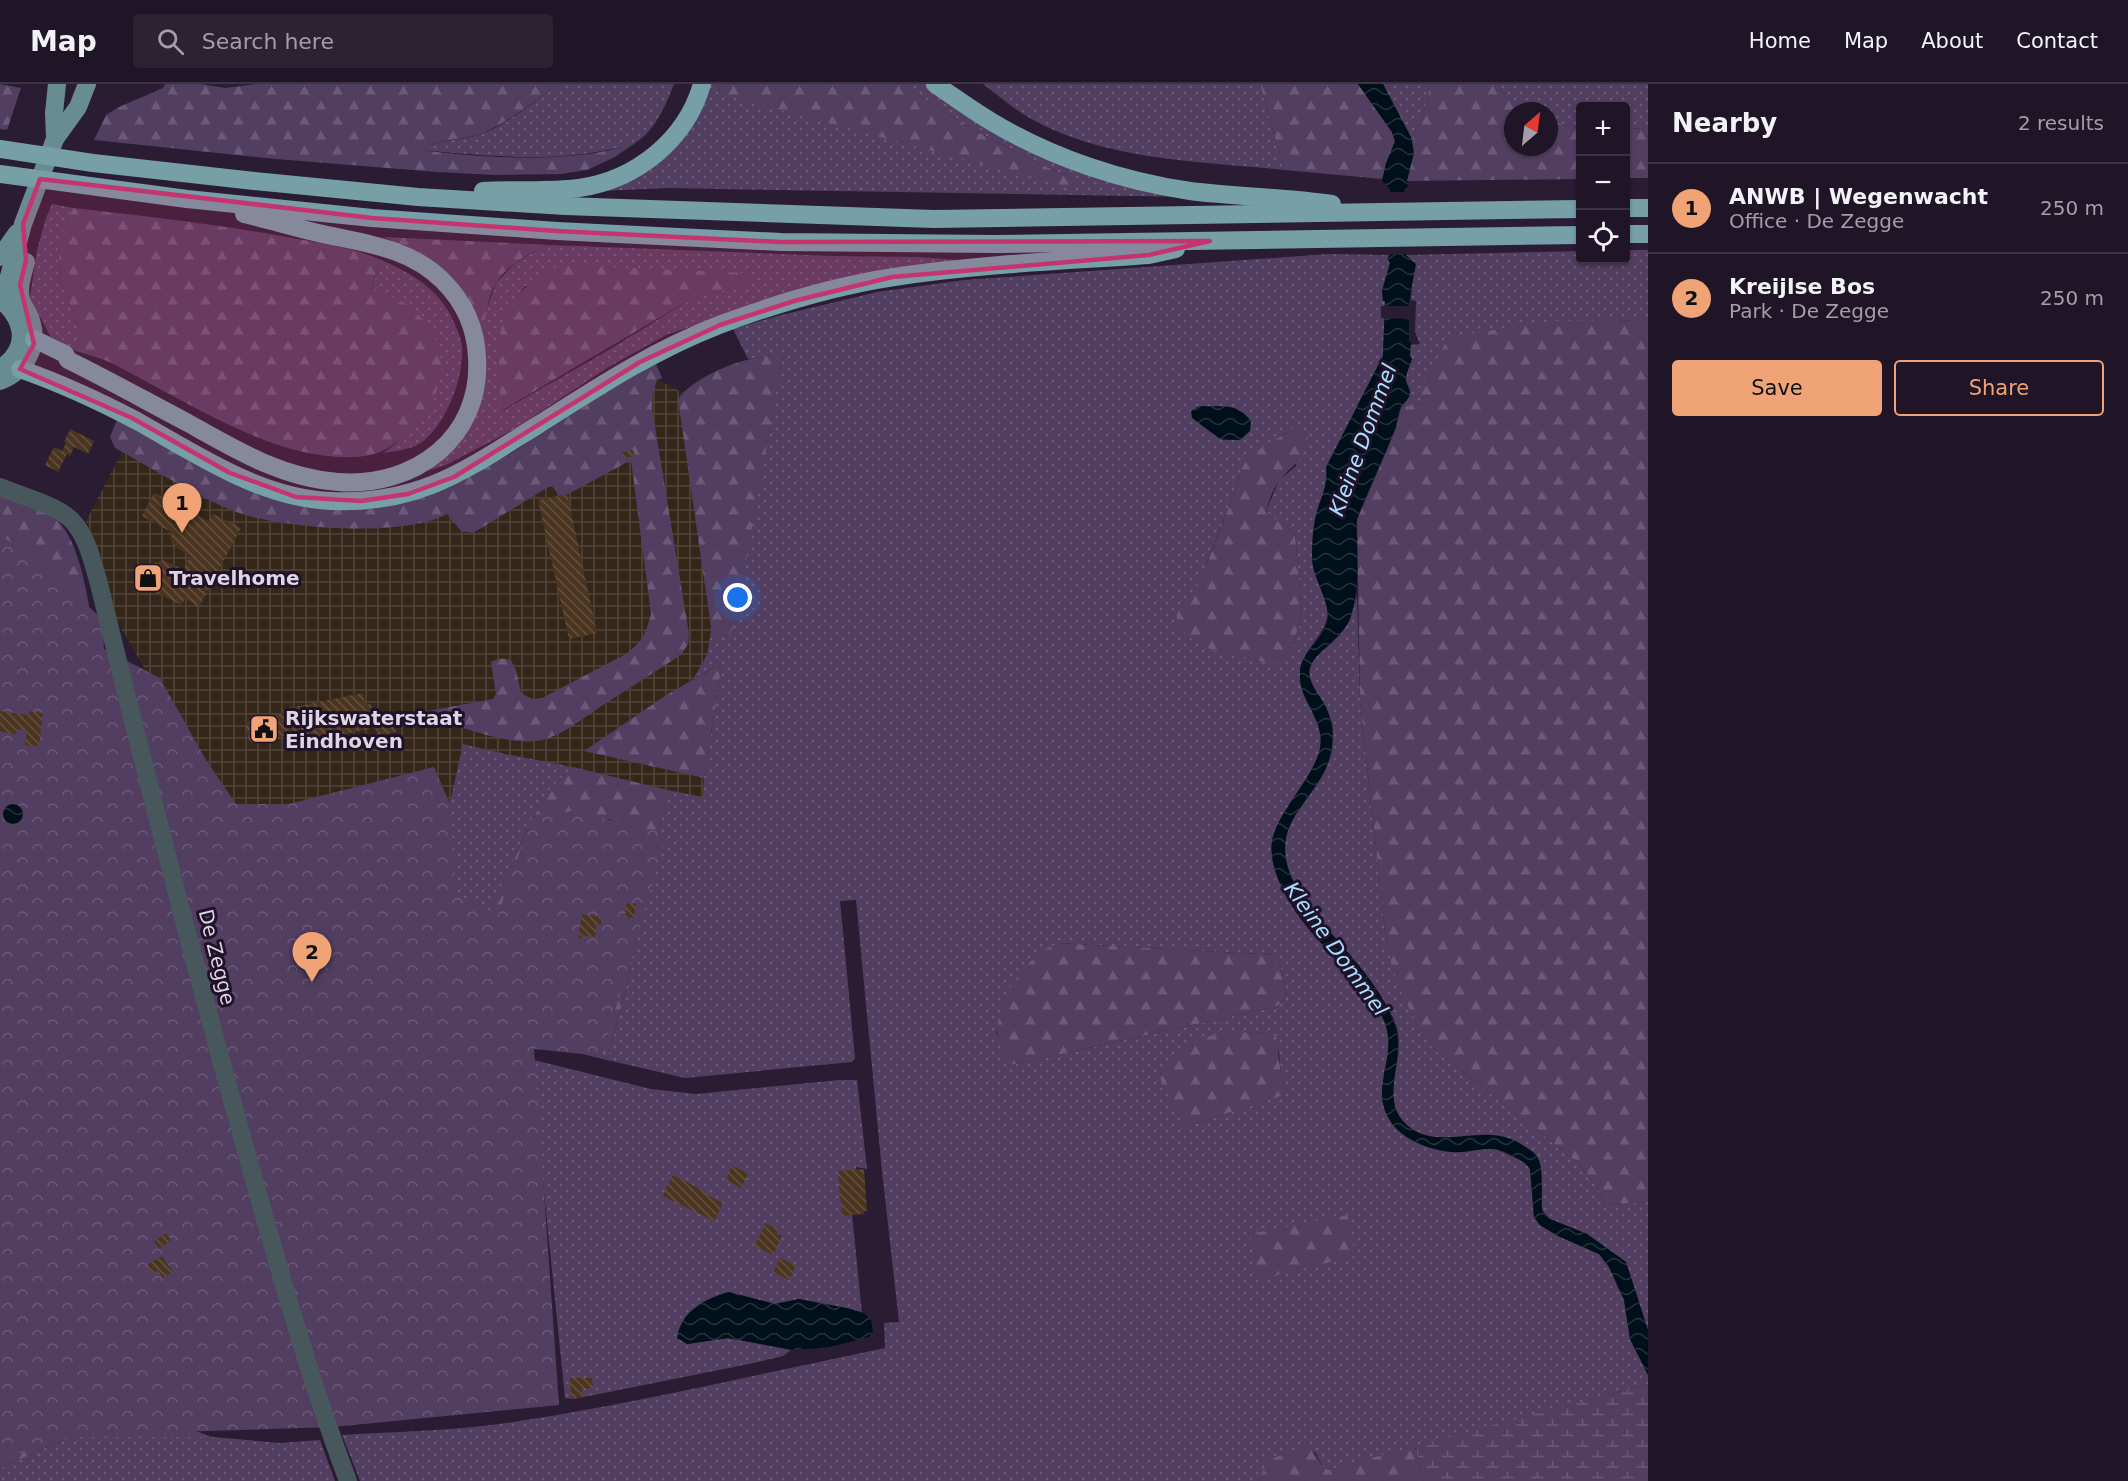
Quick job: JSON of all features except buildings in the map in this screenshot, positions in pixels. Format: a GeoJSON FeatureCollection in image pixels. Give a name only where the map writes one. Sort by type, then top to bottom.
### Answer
{"type":"FeatureCollection","features":[{"type":"Feature","properties":{"kind":"highway"},"geometry":{"type":"LineString","coordinates":[[418,196],[576,188],[609,181],[640,166],[666,146],[695,106],[702,84]]}},
{"type":"Feature","properties":{"kind":"highway"},"geometry":{"type":"LineString","coordinates":[[934,84],[1016,135],[1069,159],[1127,178],[1191,191],[1313,201],[1387,212]]}},
{"type":"Feature","properties":{"kind":"highway"},"geometry":{"type":"LineString","coordinates":[[1,150],[254,181],[418,196],[565,206],[934,219],[1576,209]]}},
{"type":"Feature","properties":{"kind":"highway"},"geometry":{"type":"LineString","coordinates":[[0,174],[187,199],[372,218],[557,231],[780,242],[995,244],[1576,235]]}},
{"type":"Feature","properties":{"kind":"highway"},"geometry":{"type":"LineString","coordinates":[[29,344],[65,354],[68,360],[252,458],[310,478],[356,482],[394,476],[427,461],[447,445],[465,421],[474,397],[477,351],[475,337],[466,314],[443,281],[413,259],[384,247],[187,199]]}},
{"type":"Feature","properties":{"kind":"highway"},"geometry":{"type":"LineString","coordinates":[[1630,208],[1648,208]]}},
{"type":"Feature","properties":{"kind":"highway"},"geometry":{"type":"LineString","coordinates":[[1630,234],[1648,234]]}},
{"type":"Feature","properties":{"kind":"highway"},"geometry":{"type":"LineString","coordinates":[[20,369],[93,399],[255,484],[296,497],[330,501],[361,501],[408,494],[454,477],[640,362],[720,325],[794,301],[892,277],[952,269],[1149,255],[1210,241]]}},
{"type":"Feature","properties":{"kind":"main road"},"geometry":{"type":"LineString","coordinates":[[55,139],[54,113],[57,84]]}},
{"type":"Feature","properties":{"kind":"main road"},"geometry":{"type":"LineString","coordinates":[[72,112],[71,104],[78,84]]}},
{"type":"Feature","properties":{"kind":"main road"},"geometry":{"type":"LineString","coordinates":[[0,381],[20,369],[29,344],[32,322],[5,296],[23,224],[55,139],[78,106],[87,84]]}},
{"type":"Feature","properties":{"kind":"main road"},"geometry":{"type":"LineString","coordinates":[[0,261],[23,224]]}},
{"type":"Feature","properties":{"kind":"main road"},"geometry":{"type":"LineString","coordinates":[[0,367],[11,361],[29,344]]}},
{"type":"Feature","properties":{"kind":"street","name":"De Zegge"},"geometry":{"type":"LineString","coordinates":[[0,488],[67,516],[81,532],[88,548],[206,1005],[266,1223],[323,1413],[348,1481]]}},
{"type":"Feature","properties":{"kind":"highlighted area"},"geometry":{"type":"Polygon","coordinates":[[[40,179],[372,218],[557,231],[781,242],[1210,241],[1149,255],[892,277],[794,301],[720,325],[640,362],[454,477],[408,494],[361,501],[296,497],[230,473],[132,418],[20,369],[34,344],[20,285],[26,260],[23,224],[40,179]]]}},
{"type":"Feature","properties":{"kind":"shaded area"},"geometry":{"type":"Polygon","coordinates":[[[652,376],[690,397],[724,579],[720,812],[233,819],[118,623],[96,544],[86,521],[122,452],[230,491],[438,500],[652,376]]]}},
{"type":"Feature","properties":{"kind":"green space"},"geometry":{"type":"Polygon","coordinates":[[[0,84],[21,88],[7,130],[0,129],[0,84]]]}},
{"type":"Feature","properties":{"kind":"green space"},"geometry":{"type":"Polygon","coordinates":[[[165,84],[201,84],[225,88],[256,84],[561,84],[491,129],[473,136],[435,143],[421,150],[501,157],[560,157],[614,149],[637,142],[613,158],[587,170],[561,174],[494,175],[276,159],[94,140],[106,115],[163,88],[165,84]]]}},
{"type":"Feature","properties":{"kind":"green space"},"geometry":{"type":"Polygon","coordinates":[[[561,84],[674,84],[655,123],[644,136],[631,145],[584,154],[537,157],[490,156],[420,150],[434,144],[489,131],[561,84]]]}},
{"type":"Feature","properties":{"kind":"green space"},"geometry":{"type":"Polygon","coordinates":[[[705,84],[721,84],[718,92],[1078,181],[1029,159],[963,124],[902,84],[925,84],[984,122],[1192,197],[667,188],[603,191],[630,181],[705,84]]]}},
{"type":"Feature","properties":{"kind":"green space"},"geometry":{"type":"Polygon","coordinates":[[[721,84],[902,84],[963,124],[1029,159],[1078,181],[1083,188],[1055,184],[743,100],[718,92],[721,84]]]}},
{"type":"Feature","properties":{"kind":"green space"},"geometry":{"type":"Polygon","coordinates":[[[983,84],[1260,84],[1284,170],[1153,157],[1088,143],[1057,132],[1028,117],[983,84]]]}},
{"type":"Feature","properties":{"kind":"green space"},"geometry":{"type":"Polygon","coordinates":[[[1260,84],[1358,84],[1392,132],[1395,142],[1382,179],[1284,170],[1260,84]]]}},
{"type":"Feature","properties":{"kind":"green space"},"geometry":{"type":"Polygon","coordinates":[[[1383,84],[1430,84],[1427,101],[1412,140],[1383,84]]]}},
{"type":"Feature","properties":{"kind":"green space"},"geometry":{"type":"Polygon","coordinates":[[[1430,84],[1498,84],[1513,102],[1504,102],[1504,156],[1558,156],[1558,123],[1576,128],[1576,179],[1406,181],[1413,153],[1412,140],[1427,101],[1430,84]]]}},
{"type":"Feature","properties":{"kind":"green space"},"geometry":{"type":"Polygon","coordinates":[[[1498,84],[1648,84],[1648,128],[1630,129],[1630,102],[1576,102],[1576,128],[1558,123],[1558,102],[1513,102],[1498,84]]]}},
{"type":"Feature","properties":{"kind":"green space"},"geometry":{"type":"Polygon","coordinates":[[[1648,128],[1648,178],[1630,178],[1630,129],[1648,128]]]}},
{"type":"Feature","properties":{"kind":"green space"},"geometry":{"type":"Polygon","coordinates":[[[52,204],[73,208],[58,244],[60,280],[81,331],[76,351],[50,336],[30,297],[37,250],[52,204]]]}},
{"type":"Feature","properties":{"kind":"green space"},"geometry":{"type":"Polygon","coordinates":[[[73,208],[260,232],[335,246],[381,260],[371,290],[396,298],[417,313],[438,345],[441,374],[429,409],[417,425],[383,451],[354,457],[327,456],[300,451],[247,433],[112,363],[76,351],[81,331],[60,280],[58,243],[73,208]]]}},
{"type":"Feature","properties":{"kind":"green space"},"geometry":{"type":"Polygon","coordinates":[[[383,237],[551,245],[520,259],[501,276],[490,296],[482,339],[404,246],[383,237]]]}},
{"type":"Feature","properties":{"kind":"green space"},"geometry":{"type":"Polygon","coordinates":[[[551,245],[917,257],[974,261],[752,306],[666,335],[607,368],[513,430],[446,465],[414,475],[457,443],[487,309],[496,283],[515,263],[551,245]],[[747,284],[525,286],[508,311],[500,336],[502,411],[607,351],[691,299],[747,284]]]}},
{"type":"Feature","properties":{"kind":"green space"},"geometry":{"type":"Polygon","coordinates":[[[1630,250],[1648,250],[1648,320],[1599,321],[1421,403],[1401,407],[1409,395],[1406,379],[1412,359],[1410,345],[1420,344],[1415,332],[1416,301],[1411,300],[1412,271],[1406,255],[1576,251],[1576,264],[1630,264],[1630,250]]]}},
{"type":"Feature","properties":{"kind":"green space"},"geometry":{"type":"Polygon","coordinates":[[[1329,254],[1390,255],[1382,291],[1385,301],[1383,356],[1358,404],[1317,513],[1328,613],[1323,629],[1304,658],[1300,673],[1305,695],[1321,736],[1320,747],[1311,771],[1288,806],[1276,831],[1273,843],[1273,865],[1298,912],[1382,1017],[1388,1032],[1389,1043],[1384,1072],[1385,1085],[1403,1134],[1475,1149],[1494,1148],[1526,1163],[1530,1169],[1534,1217],[1540,1225],[1558,1236],[1599,1254],[1609,1267],[1624,1300],[1630,1339],[1648,1375],[1648,1384],[1329,1470],[1323,1467],[1315,1452],[1260,1478],[1259,1481],[360,1481],[342,1435],[453,1429],[497,1424],[657,1396],[885,1348],[884,1323],[899,1322],[856,900],[840,901],[855,1058],[852,1062],[685,1078],[607,1060],[625,993],[668,790],[703,797],[721,669],[719,665],[693,679],[707,655],[710,638],[728,635],[783,355],[748,359],[733,329],[877,292],[964,280],[1329,254]],[[1199,406],[1202,425],[1223,440],[1240,440],[1214,407],[1199,406]],[[1296,428],[1284,434],[1243,465],[1206,565],[1243,656],[1265,663],[1292,649],[1302,615],[1295,534],[1266,511],[1279,480],[1296,466],[1296,428]],[[1058,943],[996,1032],[1011,1065],[1269,1008],[1279,1005],[1287,995],[1278,956],[1275,955],[1058,943]],[[1247,1033],[1203,1040],[1178,1053],[1168,1063],[1160,1075],[1183,1125],[1187,1126],[1283,1095],[1279,1052],[1270,1034],[1247,1033]]]}},
{"type":"Feature","properties":{"kind":"green space"},"geometry":{"type":"Polygon","coordinates":[[[381,260],[410,274],[436,294],[449,312],[462,347],[457,385],[446,412],[431,434],[413,447],[383,453],[395,444],[431,405],[441,367],[371,291],[381,260]]]}},
{"type":"Feature","properties":{"kind":"green space"},"geometry":{"type":"Polygon","coordinates":[[[561,265],[746,273],[749,280],[747,284],[691,299],[501,411],[499,345],[507,313],[513,302],[530,284],[561,265]]]}},
{"type":"Feature","properties":{"kind":"green space"},"geometry":{"type":"Polygon","coordinates":[[[1648,320],[1648,1202],[1606,1204],[1597,1187],[1577,1162],[1433,1048],[1421,1032],[1399,988],[1391,963],[1385,931],[1360,700],[1357,520],[1396,428],[1401,407],[1421,403],[1420,389],[1449,337],[1550,321],[1648,320]]]}},
{"type":"Feature","properties":{"kind":"green space"},"geometry":{"type":"Polygon","coordinates":[[[783,354],[734,627],[728,635],[710,638],[711,627],[678,399],[701,379],[721,369],[742,361],[783,354]]]}},
{"type":"Feature","properties":{"kind":"green space"},"geometry":{"type":"Polygon","coordinates":[[[656,364],[662,378],[657,380],[652,408],[689,634],[688,644],[681,655],[570,727],[553,736],[535,741],[489,736],[436,723],[376,731],[373,721],[493,699],[496,694],[491,662],[500,659],[511,661],[521,693],[532,699],[542,698],[626,654],[636,645],[645,633],[651,614],[631,460],[561,498],[550,486],[473,533],[461,531],[447,514],[405,526],[350,529],[269,521],[233,511],[201,496],[115,448],[110,437],[118,417],[309,504],[454,483],[510,454],[605,393],[656,364]]]}},
{"type":"Feature","properties":{"kind":"green space"},"geometry":{"type":"Polygon","coordinates":[[[1296,427],[1308,437],[1304,452],[1298,462],[1278,483],[1266,511],[1295,534],[1302,615],[1292,649],[1285,664],[1265,663],[1214,651],[1196,642],[1177,627],[1177,611],[1197,586],[1243,465],[1257,451],[1296,427]]]}},
{"type":"Feature","properties":{"kind":"green space"},"geometry":{"type":"Polygon","coordinates":[[[0,496],[49,514],[66,531],[81,569],[89,612],[0,673],[0,496]]]}},
{"type":"Feature","properties":{"kind":"green space"},"geometry":{"type":"Polygon","coordinates":[[[0,536],[30,552],[102,619],[104,649],[160,678],[206,760],[236,804],[289,804],[434,767],[450,804],[456,893],[498,915],[531,819],[571,811],[667,834],[602,1056],[534,1049],[559,1405],[333,1427],[79,1435],[0,1459],[0,536]]]}},
{"type":"Feature","properties":{"kind":"green space"},"geometry":{"type":"Polygon","coordinates":[[[1357,595],[1360,700],[1385,931],[1392,963],[1402,992],[1408,1007],[1433,1048],[1577,1162],[1597,1187],[1606,1204],[1648,1202],[1648,1330],[1626,1262],[1587,1234],[1550,1219],[1544,1212],[1540,1195],[1541,1167],[1533,1152],[1520,1144],[1504,1140],[1438,1137],[1423,1134],[1410,1128],[1400,1118],[1393,1093],[1399,1038],[1396,1025],[1374,986],[1315,916],[1291,878],[1285,858],[1285,841],[1290,825],[1327,767],[1333,744],[1332,723],[1311,682],[1310,669],[1317,656],[1344,629],[1357,595]]]}},
{"type":"Feature","properties":{"kind":"green space"},"geometry":{"type":"Polygon","coordinates":[[[719,665],[721,669],[704,778],[584,751],[668,694],[719,665]]]}},
{"type":"Feature","properties":{"kind":"green space"},"geometry":{"type":"Polygon","coordinates":[[[463,744],[573,767],[550,789],[527,830],[487,918],[461,904],[438,879],[446,821],[463,744]]]}},
{"type":"Feature","properties":{"kind":"green space"},"geometry":{"type":"Polygon","coordinates":[[[573,767],[668,790],[625,993],[607,1060],[579,1053],[621,824],[609,819],[594,885],[456,984],[527,830],[550,789],[573,767]]]}},
{"type":"Feature","properties":{"kind":"green space"},"geometry":{"type":"Polygon","coordinates":[[[1058,943],[1275,955],[1278,956],[1287,995],[1279,1005],[1269,1008],[1011,1065],[1006,1061],[997,1033],[999,1018],[1008,992],[1035,957],[1058,943]]]}},
{"type":"Feature","properties":{"kind":"green space"},"geometry":{"type":"Polygon","coordinates":[[[1261,1032],[1276,1037],[1284,1095],[1187,1126],[1183,1125],[1162,1086],[1160,1075],[1168,1061],[1178,1050],[1202,1038],[1230,1033],[1261,1032]]]}},
{"type":"Feature","properties":{"kind":"green space"},"geometry":{"type":"Polygon","coordinates":[[[534,1060],[651,1089],[696,1094],[857,1080],[867,1169],[856,1167],[859,1213],[852,1214],[862,1313],[799,1299],[775,1304],[728,1292],[687,1344],[728,1338],[791,1350],[783,1356],[749,1364],[574,1399],[565,1398],[540,1152],[534,1060]]]}},
{"type":"Feature","properties":{"kind":"green space"},"geometry":{"type":"Polygon","coordinates":[[[1348,1215],[1355,1256],[1256,1280],[1250,1234],[1348,1215]]]}},
{"type":"Feature","properties":{"kind":"green space"},"geometry":{"type":"Polygon","coordinates":[[[1648,1384],[1648,1481],[1424,1481],[1415,1446],[1648,1384]]]}},
{"type":"Feature","properties":{"kind":"green space"},"geometry":{"type":"Polygon","coordinates":[[[182,1426],[212,1437],[74,1437],[0,1468],[0,1454],[35,1438],[182,1426]]]}},
{"type":"Feature","properties":{"kind":"green space"},"geometry":{"type":"Polygon","coordinates":[[[202,1436],[280,1443],[320,1440],[335,1481],[0,1481],[0,1468],[74,1437],[202,1436]]]}},
{"type":"Feature","properties":{"kind":"green space"},"geometry":{"type":"Polygon","coordinates":[[[1304,1446],[1310,1447],[1323,1467],[1329,1470],[1415,1446],[1424,1481],[1259,1481],[1267,1461],[1304,1446]]]}},
{"type":"Feature","properties":{"kind":"water","name":"Kleine Dommel"},"geometry":{"type":"Polygon","coordinates":[[[1358,84],[1383,84],[1411,137],[1414,153],[1407,181],[1410,184],[1404,190],[1406,255],[1416,264],[1409,301],[1409,342],[1411,342],[1410,356],[1412,359],[1406,379],[1410,394],[1402,405],[1394,432],[1358,516],[1356,590],[1350,619],[1315,659],[1309,672],[1311,681],[1329,716],[1332,727],[1332,745],[1319,780],[1294,818],[1288,832],[1285,847],[1287,864],[1304,899],[1366,974],[1384,1001],[1393,1020],[1398,1047],[1394,1098],[1396,1110],[1403,1121],[1414,1130],[1426,1135],[1453,1137],[1495,1135],[1508,1138],[1535,1154],[1541,1170],[1542,1211],[1550,1219],[1587,1234],[1626,1262],[1648,1330],[1648,1375],[1630,1339],[1624,1300],[1609,1267],[1599,1254],[1558,1236],[1540,1225],[1534,1217],[1530,1169],[1522,1161],[1497,1150],[1451,1152],[1434,1149],[1408,1138],[1394,1126],[1384,1106],[1382,1094],[1388,1045],[1383,1018],[1371,999],[1310,931],[1290,903],[1273,861],[1271,845],[1279,821],[1312,768],[1320,745],[1317,723],[1300,683],[1300,672],[1304,658],[1325,628],[1328,614],[1312,556],[1315,522],[1325,484],[1326,467],[1383,356],[1385,301],[1383,301],[1382,291],[1390,263],[1387,259],[1391,253],[1390,190],[1382,181],[1395,141],[1392,132],[1358,84]]]}},
{"type":"Feature","properties":{"kind":"water"},"geometry":{"type":"Polygon","coordinates":[[[1199,406],[1239,410],[1251,421],[1250,431],[1240,440],[1220,439],[1192,418],[1191,411],[1199,406]]]}},
{"type":"Feature","properties":{"kind":"water"},"geometry":{"type":"Polygon","coordinates":[[[13,804],[20,807],[23,814],[20,821],[13,824],[6,821],[3,814],[6,807],[13,804]]]}},
{"type":"Feature","properties":{"kind":"water"},"geometry":{"type":"Polygon","coordinates":[[[729,1292],[775,1304],[799,1299],[847,1308],[864,1313],[871,1320],[873,1332],[869,1337],[830,1347],[794,1350],[728,1338],[687,1344],[677,1338],[689,1313],[703,1302],[729,1292]]]}},
{"type":"Feature","properties":{"kind":"pier"},"geometry":{"type":"Polygon","coordinates":[[[1387,192],[1407,192],[1408,254],[1388,254],[1387,192]]]}},
{"type":"Feature","properties":{"kind":"pier"},"geometry":{"type":"Polygon","coordinates":[[[1381,306],[1412,306],[1412,319],[1381,318],[1381,306]]]}},
{"type":"Feature","properties":{"kind":"place","name":"ANWB | Wegenwacht"},"geometry":{"type":"Point","coordinates":[182,533]}},
{"type":"Feature","properties":{"kind":"place","name":"Travelhome"},"geometry":{"type":"Point","coordinates":[148,578]}},
{"type":"Feature","properties":{"kind":"place","name":"Rijkswaterstaat Eindhoven"},"geometry":{"type":"Point","coordinates":[264,729]}},
{"type":"Feature","properties":{"kind":"place","name":"Kreijlse Bos"},"geometry":{"type":"Point","coordinates":[312,982]}}]}
